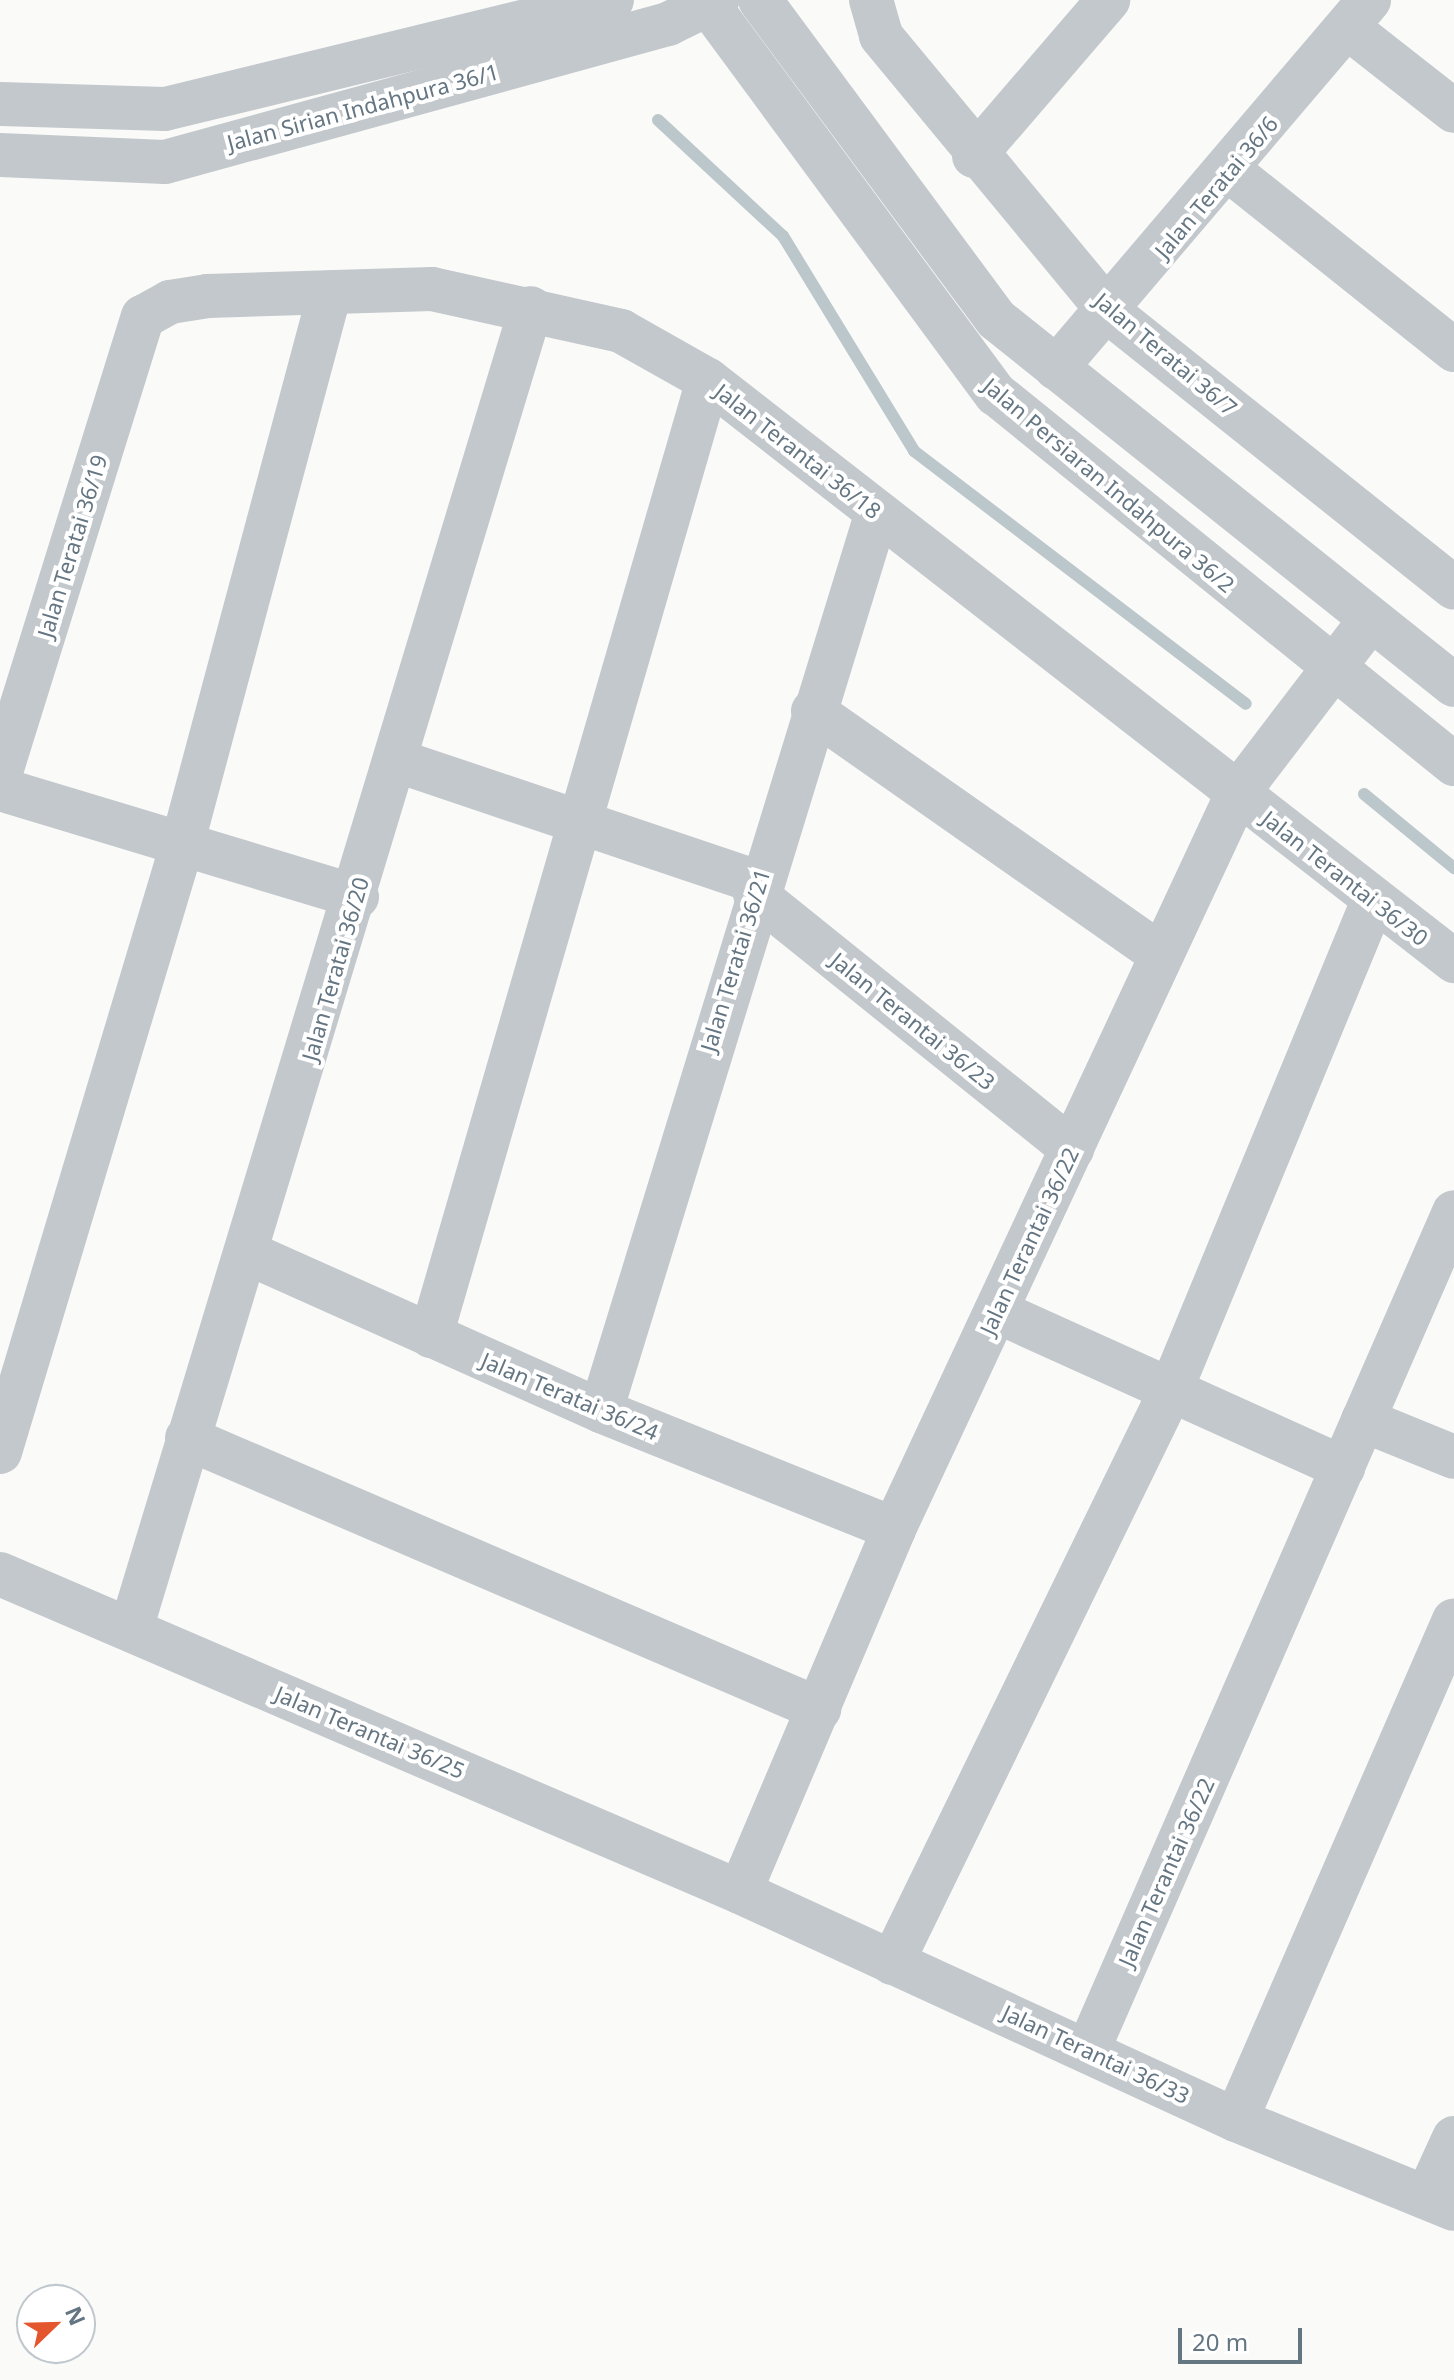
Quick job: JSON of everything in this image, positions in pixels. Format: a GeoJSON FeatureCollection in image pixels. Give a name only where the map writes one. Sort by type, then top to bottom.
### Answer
{"type":"FeatureCollection","features":[{"type":"Feature","properties":{"kind":"street","name":"Jalan Sirian Indahpura 36/1"},"geometry":{"type":"LineString","coordinates":[[0,104],[165,109],[612,0]]}},
{"type":"Feature","properties":{"kind":"street"},"geometry":{"type":"LineString","coordinates":[[760,0],[996,319],[1454,685]]}},
{"type":"Feature","properties":{"kind":"street","name":"Jalan Teratai 36/7"},"geometry":{"type":"LineString","coordinates":[[871,0],[881,36],[974,156],[1110,313],[1454,588]]}},
{"type":"Feature","properties":{"kind":"street"},"geometry":{"type":"LineString","coordinates":[[974,156],[1108,0]]}},
{"type":"Feature","properties":{"kind":"street","name":"Jalan Sirian Indahpura 36/1"},"geometry":{"type":"LineString","coordinates":[[0,155],[165,162],[710,3]]}},
{"type":"Feature","properties":{"kind":"street","name":"Jalan Persiaran Indahpura 36/2"},"geometry":{"type":"LineString","coordinates":[[710,3],[990,387],[1333,672],[1454,764]]}},
{"type":"Feature","properties":{"kind":"street"},"geometry":{"type":"LineString","coordinates":[[1358,13],[1454,111]]}},
{"type":"Feature","properties":{"kind":"street","name":"Jalan Teratai 36/6"},"geometry":{"type":"LineString","coordinates":[[1056,368],[1110,313],[1358,13]]}},
{"type":"Feature","properties":{"kind":"street"},"geometry":{"type":"LineString","coordinates":[[1230,171],[1454,350]]}},
{"type":"Feature","properties":{"kind":"street","name":"Jalan Terantai 36/18"},"geometry":{"type":"LineString","coordinates":[[143,317],[170,302],[207,296],[432,289],[531,308],[621,331],[708,380],[1237,794]]}},
{"type":"Feature","properties":{"kind":"street"},"geometry":{"type":"LineString","coordinates":[[0,1452],[182,845],[330,292]]}},
{"type":"Feature","properties":{"kind":"street","name":"Jalan Teratai 36/20"},"geometry":{"type":"LineString","coordinates":[[131,1629],[187,1438],[250,1254],[531,308]]}},
{"type":"Feature","properties":{"kind":"street","name":"Jalan Teratai 36/19"},"geometry":{"type":"LineString","coordinates":[[0,775],[143,317]]}},
{"type":"Feature","properties":{"kind":"street"},"geometry":{"type":"LineString","coordinates":[[431,1336],[708,380]]}},
{"type":"Feature","properties":{"kind":"street","name":"Jalan Teratai 36/21"},"geometry":{"type":"LineString","coordinates":[[601,1411],[756,888],[877,512]]}},
{"type":"Feature","properties":{"kind":"street","name":"Jalan Terantai 36/22"},"geometry":{"type":"LineString","coordinates":[[740,1892],[894,1529],[1237,794],[1370,620]]}},
{"type":"Feature","properties":{"kind":"street"},"geometry":{"type":"LineString","coordinates":[[813,711],[1160,954]]}},
{"type":"Feature","properties":{"kind":"street"},"geometry":{"type":"LineString","coordinates":[[395,760],[580,823],[756,888]]}},
{"type":"Feature","properties":{"kind":"street"},"geometry":{"type":"LineString","coordinates":[[0,789],[357,897]]}},
{"type":"Feature","properties":{"kind":"street","name":"Jalan Terantai 36/30"},"geometry":{"type":"LineString","coordinates":[[1237,794],[1454,961]]}},
{"type":"Feature","properties":{"kind":"street","name":"Jalan Terantai 36/23"},"geometry":{"type":"LineString","coordinates":[[756,888],[1072,1149]]}},
{"type":"Feature","properties":{"kind":"street"},"geometry":{"type":"LineString","coordinates":[[892,1963],[1171,1390],[1373,901]]}},
{"type":"Feature","properties":{"kind":"street","name":"Jalan Terantai 36/22"},"geometry":{"type":"LineString","coordinates":[[1089,2048],[1451,1226]]}},
{"type":"Feature","properties":{"kind":"street","name":"Jalan Teratai 36/24"},"geometry":{"type":"LineString","coordinates":[[250,1254],[601,1411],[894,1529]]}},
{"type":"Feature","properties":{"kind":"street"},"geometry":{"type":"LineString","coordinates":[[996,1311],[1343,1468]]}},
{"type":"Feature","properties":{"kind":"street"},"geometry":{"type":"LineString","coordinates":[[1363,1420],[1454,1457]]}},
{"type":"Feature","properties":{"kind":"street"},"geometry":{"type":"LineString","coordinates":[[187,1438],[819,1709]]}},
{"type":"Feature","properties":{"kind":"street","name":"Jalan Terantai 36/25"},"geometry":{"type":"LineString","coordinates":[[0,1574],[740,1892]]}},
{"type":"Feature","properties":{"kind":"street"},"geometry":{"type":"LineString","coordinates":[[1236,2120],[1454,1620]]}},
{"type":"Feature","properties":{"kind":"street","name":"Jalan Terantai 36/33"},"geometry":{"type":"LineString","coordinates":[[740,1892],[892,1963],[1089,2048],[1236,2120],[1440,2203]]}},
{"type":"Feature","properties":{"kind":"street"},"geometry":{"type":"LineString","coordinates":[[1440,2203],[1454,2138]]}},
{"type":"Feature","properties":{"kind":"waterway"},"geometry":{"type":"LineString","coordinates":[[658,120],[783,236],[914,451],[1246,704]]}},
{"type":"Feature","properties":{"kind":"waterway"},"geometry":{"type":"LineString","coordinates":[[1364,794],[1454,868]]}}]}
